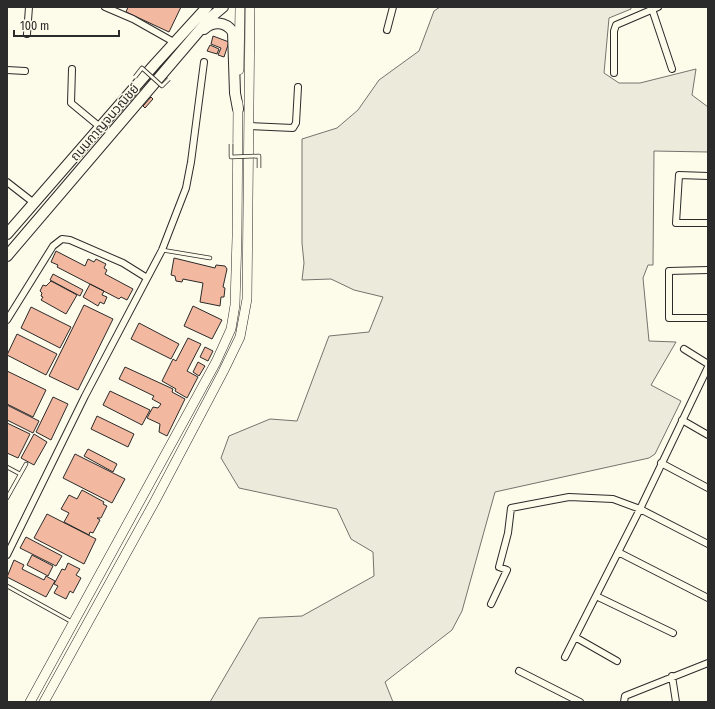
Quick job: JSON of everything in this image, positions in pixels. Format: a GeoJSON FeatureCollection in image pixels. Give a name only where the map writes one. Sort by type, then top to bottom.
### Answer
{"type":"FeatureCollection","features":[{"type":"Feature","properties":{"kind":"main road"},"geometry":{"type":"LineString","coordinates":[[155,64],[200,7]]}},
{"type":"Feature","properties":{"kind":"main road","name":"ถนนกาญจนวณิชย์"},"geometry":{"type":"LineString","coordinates":[[7,234],[155,64],[207,7]]}},
{"type":"Feature","properties":{"kind":"main road","name":"ถนนกาญจนวณิชย์"},"geometry":{"type":"LineString","coordinates":[[7,256],[106,138],[210,18],[223,7]]}},
{"type":"Feature","properties":{"kind":"main road"},"geometry":{"type":"LineString","coordinates":[[30,702],[216,362],[231,329],[235,305],[238,237],[240,7]]}},
{"type":"Feature","properties":{"kind":"main road"},"geometry":{"type":"LineString","coordinates":[[44,702],[155,501],[240,337],[247,299],[250,126],[250,7]]}},
{"type":"Feature","properties":{"kind":"main road"},"geometry":{"type":"LineString","coordinates":[[195,37],[206,27],[214,23],[227,25],[233,32],[235,93],[238,109]]}},
{"type":"Feature","properties":{"kind":"main road"},"geometry":{"type":"LineString","coordinates":[[73,622],[84,628]]}},
{"type":"Feature","properties":{"kind":"street"},"geometry":{"type":"LineString","coordinates":[[27,34],[29,7]]}},
{"type":"Feature","properties":{"kind":"street"},"geometry":{"type":"LineString","coordinates":[[105,7],[133,19],[172,41]]}},
{"type":"Feature","properties":{"kind":"street"},"geometry":{"type":"LineString","coordinates":[[387,30],[393,7]]}},
{"type":"Feature","properties":{"kind":"street"},"geometry":{"type":"LineString","coordinates":[[614,73],[614,31],[616,25],[655,8],[672,69]]}},
{"type":"Feature","properties":{"kind":"street"},"geometry":{"type":"LineString","coordinates":[[7,555],[85,396],[162,250],[186,188],[191,162],[204,62]]}},
{"type":"Feature","properties":{"kind":"street"},"geometry":{"type":"LineString","coordinates":[[72,69],[71,103],[100,127]]}},
{"type":"Feature","properties":{"kind":"street"},"geometry":{"type":"LineString","coordinates":[[7,70],[25,71]]}},
{"type":"Feature","properties":{"kind":"street"},"geometry":{"type":"LineString","coordinates":[[250,126],[293,128],[296,123],[298,87]]}},
{"type":"Feature","properties":{"kind":"street"},"geometry":{"type":"LineString","coordinates":[[708,176],[679,175],[676,223],[708,223]]}},
{"type":"Feature","properties":{"kind":"street"},"geometry":{"type":"LineString","coordinates":[[7,182],[34,203]]}},
{"type":"Feature","properties":{"kind":"street"},"geometry":{"type":"LineString","coordinates":[[7,320],[53,246],[62,239],[70,240],[123,263],[147,278]]}},
{"type":"Feature","properties":{"kind":"street"},"geometry":{"type":"LineString","coordinates":[[708,270],[669,271],[669,318],[708,318]]}},
{"type":"Feature","properties":{"kind":"street"},"geometry":{"type":"LineString","coordinates":[[565,657],[640,509],[708,366],[684,349]]}},
{"type":"Feature","properties":{"kind":"street"},"geometry":{"type":"LineString","coordinates":[[682,420],[708,435]]}},
{"type":"Feature","properties":{"kind":"street"},"geometry":{"type":"LineString","coordinates":[[661,463],[708,488]]}},
{"type":"Feature","properties":{"kind":"street"},"geometry":{"type":"LineString","coordinates":[[491,604],[507,570],[499,567],[508,533],[511,508],[569,496],[613,499],[640,509],[708,544]]}},
{"type":"Feature","properties":{"kind":"street"},"geometry":{"type":"LineString","coordinates":[[618,552],[708,598]]}},
{"type":"Feature","properties":{"kind":"street"},"geometry":{"type":"LineString","coordinates":[[596,596],[673,633]]}},
{"type":"Feature","properties":{"kind":"street"},"geometry":{"type":"LineString","coordinates":[[575,637],[617,661]]}},
{"type":"Feature","properties":{"kind":"street"},"geometry":{"type":"LineString","coordinates":[[624,702],[625,696],[672,676],[708,663]]}},
{"type":"Feature","properties":{"kind":"street"},"geometry":{"type":"LineString","coordinates":[[519,671],[580,702]]}},
{"type":"Feature","properties":{"kind":"street"},"geometry":{"type":"LineString","coordinates":[[672,676],[676,702]]}},
{"type":"Feature","properties":{"kind":"lane"},"geometry":{"type":"LineString","coordinates":[[135,77],[142,68],[162,86],[169,78]]}},
{"type":"Feature","properties":{"kind":"lane"},"geometry":{"type":"LineString","coordinates":[[231,144],[231,157],[259,156],[259,168]]}},
{"type":"Feature","properties":{"kind":"lane"},"geometry":{"type":"LineString","coordinates":[[162,250],[210,258]]}},
{"type":"Feature","properties":{"kind":"lane"},"geometry":{"type":"LineString","coordinates":[[7,498],[26,464]]}},
{"type":"Feature","properties":{"kind":"lane"},"geometry":{"type":"LineString","coordinates":[[7,467],[20,474]]}},
{"type":"Feature","properties":{"kind":"lane"},"geometry":{"type":"LineString","coordinates":[[7,586],[73,622]]}},
{"type":"Feature","properties":{"kind":"shaded area"},"geometry":{"type":"Polygon","coordinates":[[[440,7],[631,7],[631,9],[609,18],[604,73],[619,83],[640,83],[696,69],[692,95],[708,107],[708,152],[654,151],[653,265],[648,265],[643,278],[649,341],[676,342],[651,385],[681,401],[655,454],[649,458],[495,492],[462,611],[452,630],[385,682],[393,702],[210,702],[259,618],[302,616],[374,576],[373,552],[351,539],[337,509],[239,488],[221,458],[229,436],[270,419],[297,421],[329,336],[369,332],[383,297],[354,290],[331,279],[302,280],[304,263],[302,243],[302,139],[337,128],[358,110],[379,80],[419,51],[434,11],[440,7]]]}},
{"type":"Feature","properties":{"kind":"building"},"geometry":{"type":"Polygon","coordinates":[[[128,7],[181,7],[169,32],[126,12],[128,7]]]}},
{"type":"Feature","properties":{"kind":"building"},"geometry":{"type":"Polygon","coordinates":[[[213,36],[229,42],[224,57],[218,55],[221,48],[211,44],[213,36]]]}},
{"type":"Feature","properties":{"kind":"building"},"geometry":{"type":"Polygon","coordinates":[[[210,45],[219,49],[217,54],[207,51],[210,45]]]}},
{"type":"Feature","properties":{"kind":"building"},"geometry":{"type":"Polygon","coordinates":[[[151,97],[153,99],[145,108],[143,106],[151,97]]]}},
{"type":"Feature","properties":{"kind":"building"},"geometry":{"type":"Polygon","coordinates":[[[56,251],[85,266],[88,259],[94,262],[96,259],[106,264],[104,268],[107,270],[105,274],[133,289],[127,300],[121,297],[119,299],[57,267],[58,265],[51,262],[56,251]]]}},
{"type":"Feature","properties":{"kind":"building"},"geometry":{"type":"Polygon","coordinates":[[[174,258],[215,268],[216,265],[225,266],[227,269],[223,287],[225,288],[224,297],[221,297],[220,306],[200,302],[203,283],[183,279],[182,282],[176,281],[175,276],[171,275],[174,258]]]}},
{"type":"Feature","properties":{"kind":"building"},"geometry":{"type":"Polygon","coordinates":[[[53,274],[83,290],[80,296],[50,280],[53,274]]]}},
{"type":"Feature","properties":{"kind":"building"},"geometry":{"type":"Polygon","coordinates":[[[51,281],[77,295],[66,314],[41,300],[43,297],[41,296],[42,293],[40,291],[43,285],[46,286],[51,281]]]}},
{"type":"Feature","properties":{"kind":"building"},"geometry":{"type":"Polygon","coordinates":[[[90,284],[104,291],[102,295],[107,297],[104,304],[100,302],[98,306],[83,297],[90,284]]]}},
{"type":"Feature","properties":{"kind":"building"},"geometry":{"type":"Polygon","coordinates":[[[84,305],[113,319],[78,390],[49,376],[84,305]]]}},
{"type":"Feature","properties":{"kind":"building"},"geometry":{"type":"Polygon","coordinates":[[[193,306],[222,320],[212,339],[184,326],[193,306]]]}},
{"type":"Feature","properties":{"kind":"building"},"geometry":{"type":"Polygon","coordinates":[[[31,307],[71,327],[60,348],[21,328],[31,307]]]}},
{"type":"Feature","properties":{"kind":"building"},"geometry":{"type":"Polygon","coordinates":[[[139,323],[179,344],[171,359],[131,339],[139,323]]]}},
{"type":"Feature","properties":{"kind":"building"},"geometry":{"type":"Polygon","coordinates":[[[17,334],[57,354],[46,375],[7,355],[17,334]]]}},
{"type":"Feature","properties":{"kind":"building"},"geometry":{"type":"Polygon","coordinates":[[[188,338],[201,344],[187,371],[198,377],[187,398],[175,391],[176,389],[162,381],[173,359],[176,361],[188,338]]]}},
{"type":"Feature","properties":{"kind":"building"},"geometry":{"type":"Polygon","coordinates":[[[205,347],[213,351],[208,361],[200,357],[205,347]]]}},
{"type":"Feature","properties":{"kind":"building"},"geometry":{"type":"Polygon","coordinates":[[[198,362],[205,366],[199,376],[193,372],[198,362]]]}},
{"type":"Feature","properties":{"kind":"building"},"geometry":{"type":"Polygon","coordinates":[[[125,367],[173,389],[172,392],[185,399],[167,436],[159,432],[160,424],[147,418],[153,407],[158,408],[161,404],[152,399],[154,396],[119,379],[125,367]]]}},
{"type":"Feature","properties":{"kind":"building"},"geometry":{"type":"Polygon","coordinates":[[[7,371],[46,390],[33,417],[7,404],[7,371]]]}},
{"type":"Feature","properties":{"kind":"building"},"geometry":{"type":"Polygon","coordinates":[[[110,391],[150,410],[142,425],[103,405],[110,391]]]}},
{"type":"Feature","properties":{"kind":"building"},"geometry":{"type":"Polygon","coordinates":[[[53,397],[68,404],[51,440],[36,432],[53,397]]]}},
{"type":"Feature","properties":{"kind":"building"},"geometry":{"type":"Polygon","coordinates":[[[7,405],[39,421],[33,433],[7,420],[7,405]]]}},
{"type":"Feature","properties":{"kind":"building"},"geometry":{"type":"Polygon","coordinates":[[[97,416],[134,434],[128,447],[91,429],[97,416]]]}},
{"type":"Feature","properties":{"kind":"building"},"geometry":{"type":"Polygon","coordinates":[[[7,423],[30,434],[18,458],[7,453],[7,423]]]}},
{"type":"Feature","properties":{"kind":"building"},"geometry":{"type":"Polygon","coordinates":[[[34,434],[47,442],[34,465],[21,458],[34,434]]]}},
{"type":"Feature","properties":{"kind":"building"},"geometry":{"type":"Polygon","coordinates":[[[88,449],[117,464],[113,472],[84,456],[88,449]]]}},
{"type":"Feature","properties":{"kind":"building"},"geometry":{"type":"Polygon","coordinates":[[[75,454],[125,479],[112,503],[63,478],[75,454]]]}},
{"type":"Feature","properties":{"kind":"building"},"geometry":{"type":"Polygon","coordinates":[[[82,490],[104,502],[103,504],[107,506],[101,518],[97,518],[100,520],[93,533],[90,532],[89,535],[64,522],[69,513],[61,509],[69,495],[77,499],[82,490]]]}},
{"type":"Feature","properties":{"kind":"building"},"geometry":{"type":"Polygon","coordinates":[[[47,514],[96,539],[84,564],[34,538],[47,514]]]}},
{"type":"Feature","properties":{"kind":"building"},"geometry":{"type":"Polygon","coordinates":[[[26,537],[62,556],[56,566],[20,548],[26,537]]]}},
{"type":"Feature","properties":{"kind":"building"},"geometry":{"type":"Polygon","coordinates":[[[32,555],[53,566],[48,576],[27,565],[32,555]]]}},
{"type":"Feature","properties":{"kind":"building"},"geometry":{"type":"Polygon","coordinates":[[[14,560],[24,565],[22,569],[44,580],[46,576],[55,581],[46,597],[7,577],[14,560]]]}},
{"type":"Feature","properties":{"kind":"building"},"geometry":{"type":"Polygon","coordinates":[[[68,563],[80,569],[76,575],[81,578],[73,593],[70,591],[66,599],[54,593],[58,586],[54,584],[62,569],[65,570],[68,563]]]}}]}
